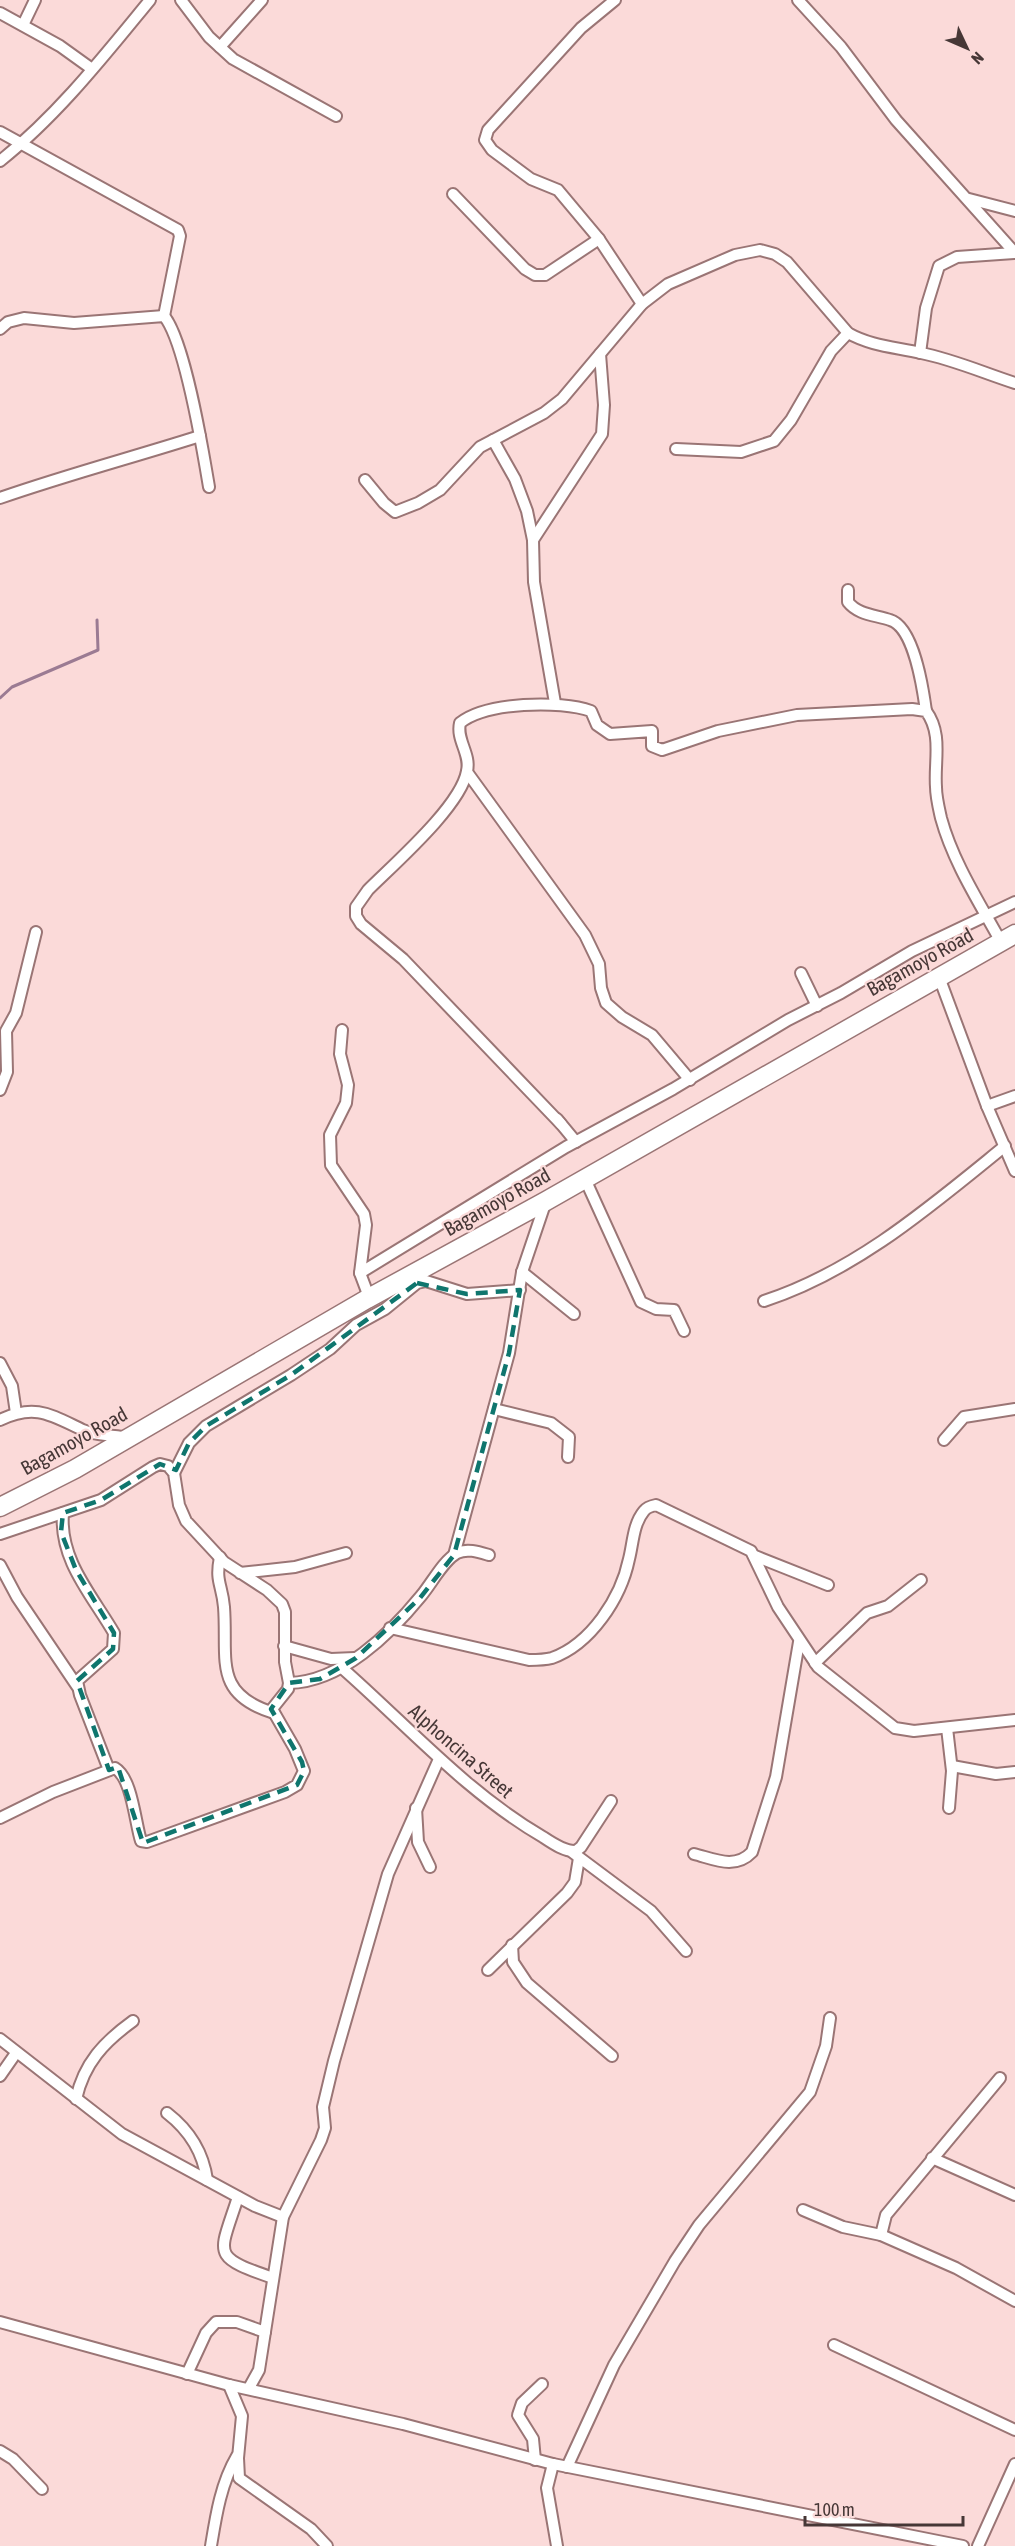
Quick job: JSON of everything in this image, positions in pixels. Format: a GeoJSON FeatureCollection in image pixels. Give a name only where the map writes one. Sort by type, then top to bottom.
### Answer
{"type":"FeatureCollection","features":[{"type":"Feature","properties":{"kind":"highway","name":"Bagamoyo Road"},"geometry":{"type":"LineString","coordinates":[[0,1507],[129,1438],[369,1297],[546,1201],[1008,938]]}},
{"type":"Feature","properties":{"kind":"street"},"geometry":{"type":"LineString","coordinates":[[22,25],[35,0]]}},
{"type":"Feature","properties":{"kind":"street"},"geometry":{"type":"LineString","coordinates":[[0,161],[22,143],[92,69],[150,0]]}},
{"type":"Feature","properties":{"kind":"street"},"geometry":{"type":"LineString","coordinates":[[181,0],[220,47],[249,68],[336,116]]}},
{"type":"Feature","properties":{"kind":"street"},"geometry":{"type":"LineString","coordinates":[[220,47],[262,0]]}},
{"type":"Feature","properties":{"kind":"street"},"geometry":{"type":"LineString","coordinates":[[615,0],[581,28],[484,135],[492,150],[531,179],[558,190],[599,238],[642,304]]}},
{"type":"Feature","properties":{"kind":"street"},"geometry":{"type":"LineString","coordinates":[[798,0],[841,47],[896,120],[1015,253]]}},
{"type":"Feature","properties":{"kind":"street"},"geometry":{"type":"LineString","coordinates":[[0,13],[92,69]]}},
{"type":"Feature","properties":{"kind":"street"},"geometry":{"type":"LineString","coordinates":[[0,132],[178,230],[180,236],[164,316],[174,335],[200,436],[209,487]]}},
{"type":"Feature","properties":{"kind":"street"},"geometry":{"type":"LineString","coordinates":[[453,194],[525,269],[535,275],[545,274],[599,238]]}},
{"type":"Feature","properties":{"kind":"street"},"geometry":{"type":"LineString","coordinates":[[968,199],[1015,212]]}},
{"type":"Feature","properties":{"kind":"street"},"geometry":{"type":"LineString","coordinates":[[365,480],[384,503],[395,512],[418,503],[440,490],[480,447],[553,406],[578,381],[642,304],[668,284],[735,255],[760,250],[776,254],[787,262],[848,333],[862,341],[900,351],[920,352],[1015,383]]}},
{"type":"Feature","properties":{"kind":"street"},"geometry":{"type":"LineString","coordinates":[[920,352],[928,297],[939,266],[957,257],[1015,253]]}},
{"type":"Feature","properties":{"kind":"street"},"geometry":{"type":"LineString","coordinates":[[0,329],[8,322],[24,318],[74,322],[164,316]]}},
{"type":"Feature","properties":{"kind":"street"},"geometry":{"type":"LineString","coordinates":[[676,449],[741,452],[774,441],[791,420],[831,351],[848,333]]}},
{"type":"Feature","properties":{"kind":"street"},"geometry":{"type":"LineString","coordinates":[[532,540],[602,434],[604,405],[600,354]]}},
{"type":"Feature","properties":{"kind":"street"},"geometry":{"type":"LineString","coordinates":[[0,498],[47,481],[107,466],[200,436]]}},
{"type":"Feature","properties":{"kind":"street"},"geometry":{"type":"LineString","coordinates":[[493,440],[515,479],[527,511],[532,540],[534,582],[555,704]]}},
{"type":"Feature","properties":{"kind":"street"},"geometry":{"type":"LineString","coordinates":[[848,590],[848,602],[855,610],[893,620],[908,636],[920,676],[926,711],[935,734],[938,753],[936,787],[941,819],[957,861],[986,916],[1008,938]]}},
{"type":"Feature","properties":{"kind":"street"},"geometry":{"type":"LineString","coordinates":[[561,1124],[403,959],[361,924],[356,916],[356,907],[361,899],[461,790],[467,772],[465,751],[459,736],[460,723],[465,719],[494,710],[555,704],[591,711],[597,725],[610,734],[652,731],[652,746],[662,750],[718,731],[797,715],[912,709],[926,711]]}},
{"type":"Feature","properties":{"kind":"street"},"geometry":{"type":"LineString","coordinates":[[467,772],[585,934],[599,964],[601,988],[606,1003],[622,1017],[652,1035],[690,1080]]}},
{"type":"Feature","properties":{"kind":"street"},"geometry":{"type":"LineString","coordinates":[[360,1273],[576,1142],[690,1080],[912,951],[1015,902]]}},
{"type":"Feature","properties":{"kind":"street"},"geometry":{"type":"LineString","coordinates":[[0,1090],[7,1072],[6,1031],[16,1013],[36,932]]}},
{"type":"Feature","properties":{"kind":"street"},"geometry":{"type":"LineString","coordinates":[[801,973],[817,1006]]}},
{"type":"Feature","properties":{"kind":"street"},"geometry":{"type":"LineString","coordinates":[[939,977],[987,1106],[1015,1171]]}},
{"type":"Feature","properties":{"kind":"street"},"geometry":{"type":"LineString","coordinates":[[446,994],[498,1048],[576,1142]]}},
{"type":"Feature","properties":{"kind":"street"},"geometry":{"type":"LineString","coordinates":[[342,1030],[340,1054],[348,1085],[346,1103],[330,1135],[331,1165],[364,1214],[366,1225],[360,1273],[369,1297]]}},
{"type":"Feature","properties":{"kind":"street"},"geometry":{"type":"LineString","coordinates":[[987,1106],[1015,1096]]}},
{"type":"Feature","properties":{"kind":"street"},"geometry":{"type":"LineString","coordinates":[[764,1301],[814,1281],[878,1244],[1005,1146]]}},
{"type":"Feature","properties":{"kind":"street"},"geometry":{"type":"LineString","coordinates":[[585,1179],[641,1302],[656,1309],[674,1310],[684,1331]]}},
{"type":"Feature","properties":{"kind":"street"},"geometry":{"type":"LineString","coordinates":[[290,1683],[320,1679],[356,1658],[420,1598],[454,1555],[509,1353],[522,1272],[546,1201]]}},
{"type":"Feature","properties":{"kind":"street"},"geometry":{"type":"LineString","coordinates":[[522,1272],[574,1314]]}},
{"type":"Feature","properties":{"kind":"street"},"geometry":{"type":"LineString","coordinates":[[174,1473],[189,1443],[206,1426],[302,1368],[330,1349],[356,1325],[375,1316],[417,1283],[426,1281],[467,1294],[520,1290]]}},
{"type":"Feature","properties":{"kind":"street"},"geometry":{"type":"LineString","coordinates":[[0,1363],[12,1386],[16,1413]]}},
{"type":"Feature","properties":{"kind":"street"},"geometry":{"type":"LineString","coordinates":[[494,1409],[558,1426],[569,1437],[568,1457]]}},
{"type":"Feature","properties":{"kind":"street"},"geometry":{"type":"LineString","coordinates":[[944,1440],[964,1417],[1015,1409]]}},
{"type":"Feature","properties":{"kind":"street"},"geometry":{"type":"LineString","coordinates":[[0,1420],[16,1413],[49,1413],[84,1430],[129,1438]]}},
{"type":"Feature","properties":{"kind":"street"},"geometry":{"type":"LineString","coordinates":[[0,1534],[101,1500],[160,1464],[168,1466],[174,1473],[181,1514],[220,1557],[267,1590],[282,1604],[285,1612],[284,1646],[290,1683],[288,1689],[274,1705],[274,1713],[302,1762],[304,1771],[297,1785],[143,1843],[124,1777],[115,1768],[53,1792],[0,1818]]}},
{"type":"Feature","properties":{"kind":"street"},"geometry":{"type":"LineString","coordinates":[[390,1628],[528,1660],[549,1659],[559,1655],[582,1639],[616,1598],[629,1562],[635,1531],[644,1510],[650,1506],[662,1506],[747,1547],[755,1556],[768,1588],[799,1642],[815,1663],[895,1728],[914,1731],[1015,1720]]}},
{"type":"Feature","properties":{"kind":"street"},"geometry":{"type":"LineString","coordinates":[[63,1513],[61,1532],[68,1551],[93,1604],[114,1633],[115,1642],[107,1656],[78,1677],[77,1686]]}},
{"type":"Feature","properties":{"kind":"street"},"geometry":{"type":"LineString","coordinates":[[454,1555],[466,1551],[489,1555]]}},
{"type":"Feature","properties":{"kind":"street"},"geometry":{"type":"LineString","coordinates":[[240,1573],[286,1569],[346,1553]]}},
{"type":"Feature","properties":{"kind":"street"},"geometry":{"type":"LineString","coordinates":[[755,1556],[828,1584]]}},
{"type":"Feature","properties":{"kind":"street"},"geometry":{"type":"LineString","coordinates":[[220,1557],[216,1576],[224,1600],[226,1656],[231,1686],[252,1706],[274,1713]]}},
{"type":"Feature","properties":{"kind":"street"},"geometry":{"type":"LineString","coordinates":[[0,1565],[17,1597],[77,1686],[109,1770]]}},
{"type":"Feature","properties":{"kind":"street"},"geometry":{"type":"LineString","coordinates":[[815,1663],[867,1613],[888,1606],[921,1580]]}},
{"type":"Feature","properties":{"kind":"street"},"geometry":{"type":"LineString","coordinates":[[694,1854],[733,1863],[744,1861],[755,1846],[778,1766],[799,1642]]}},
{"type":"Feature","properties":{"kind":"street"},"geometry":{"type":"LineString","coordinates":[[284,1646],[331,1659],[356,1658]]}},
{"type":"Feature","properties":{"kind":"street","name":"Alphoncina Street"},"geometry":{"type":"LineString","coordinates":[[342,1668],[483,1799],[526,1827],[576,1855],[651,1911],[686,1951]]}},
{"type":"Feature","properties":{"kind":"street"},"geometry":{"type":"LineString","coordinates":[[947,1728],[952,1766],[949,1808]]}},
{"type":"Feature","properties":{"kind":"street"},"geometry":{"type":"LineString","coordinates":[[249,2388],[259,2370],[283,2217],[325,2128],[323,2107],[334,2061],[388,1874],[439,1759]]}},
{"type":"Feature","properties":{"kind":"street"},"geometry":{"type":"LineString","coordinates":[[952,1766],[996,1774],[1015,1772]]}},
{"type":"Feature","properties":{"kind":"street"},"geometry":{"type":"LineString","coordinates":[[488,1970],[567,1893],[575,1882],[576,1855],[611,1802]]}},
{"type":"Feature","properties":{"kind":"street"},"geometry":{"type":"LineString","coordinates":[[416,1808],[418,1842],[430,1867]]}},
{"type":"Feature","properties":{"kind":"street"},"geometry":{"type":"LineString","coordinates":[[512,1945],[513,1962],[522,1978],[612,2056]]}},
{"type":"Feature","properties":{"kind":"street"},"geometry":{"type":"LineString","coordinates":[[567,2467],[614,2365],[675,2261],[699,2225],[810,2092],[826,2046],[830,2018]]}},
{"type":"Feature","properties":{"kind":"street"},"geometry":{"type":"LineString","coordinates":[[76,2099],[81,2078],[95,2054],[133,2021]]}},
{"type":"Feature","properties":{"kind":"street"},"geometry":{"type":"LineString","coordinates":[[0,2039],[122,2134],[238,2197],[283,2217]]}},
{"type":"Feature","properties":{"kind":"street"},"geometry":{"type":"LineString","coordinates":[[0,2076],[16,2053]]}},
{"type":"Feature","properties":{"kind":"street"},"geometry":{"type":"LineString","coordinates":[[881,2235],[886,2216],[1000,2078]]}},
{"type":"Feature","properties":{"kind":"street"},"geometry":{"type":"LineString","coordinates":[[167,2112],[189,2133],[203,2160],[207,2180]]}},
{"type":"Feature","properties":{"kind":"street"},"geometry":{"type":"LineString","coordinates":[[932,2158],[1015,2195]]}},
{"type":"Feature","properties":{"kind":"street"},"geometry":{"type":"LineString","coordinates":[[238,2197],[222,2243],[224,2252],[233,2263],[273,2278]]}},
{"type":"Feature","properties":{"kind":"street"},"geometry":{"type":"LineString","coordinates":[[803,2210],[843,2227],[881,2235],[957,2268],[1015,2301]]}},
{"type":"Feature","properties":{"kind":"street"},"geometry":{"type":"LineString","coordinates":[[0,2322],[102,2348],[229,2385],[249,2388],[535,2460],[938,2543],[963,2546]]}},
{"type":"Feature","properties":{"kind":"street"},"geometry":{"type":"LineString","coordinates":[[187,2374],[207,2333],[216,2322],[237,2322],[265,2332]]}},
{"type":"Feature","properties":{"kind":"street"},"geometry":{"type":"LineString","coordinates":[[834,2345],[1015,2430]]}},
{"type":"Feature","properties":{"kind":"street"},"geometry":{"type":"LineString","coordinates":[[535,2460],[533,2439],[518,2415],[522,2403],[542,2384]]}},
{"type":"Feature","properties":{"kind":"street"},"geometry":{"type":"LineString","coordinates":[[229,2385],[242,2416],[237,2471],[241,2481],[311,2529],[327,2546]]}},
{"type":"Feature","properties":{"kind":"street"},"geometry":{"type":"LineString","coordinates":[[0,2451],[13,2459],[42,2489]]}},
{"type":"Feature","properties":{"kind":"street"},"geometry":{"type":"LineString","coordinates":[[211,2546],[229,2468],[238,2453]]}},
{"type":"Feature","properties":{"kind":"street"},"geometry":{"type":"LineString","coordinates":[[553,2464],[547,2488],[557,2546]]}},
{"type":"Feature","properties":{"kind":"street"},"geometry":{"type":"LineString","coordinates":[[978,2546],[1015,2464]]}},
{"type":"Feature","properties":{"kind":"highlighted area"},"geometry":{"type":"Polygon","coordinates":[[[417,1283],[467,1294],[520,1290],[509,1353],[454,1555],[420,1598],[356,1658],[320,1679],[289,1683],[271,1709],[302,1762],[304,1771],[297,1785],[143,1843],[118,1767],[109,1770],[77,1681],[113,1649],[114,1633],[76,1570],[61,1532],[63,1513],[101,1500],[160,1464],[176,1470],[189,1443],[206,1426],[291,1375],[417,1283]]]}},
{"type":"Feature","properties":{"kind":"waterway"},"geometry":{"type":"LineString","coordinates":[[0,698],[12,687],[98,650],[97,620]]}}]}
